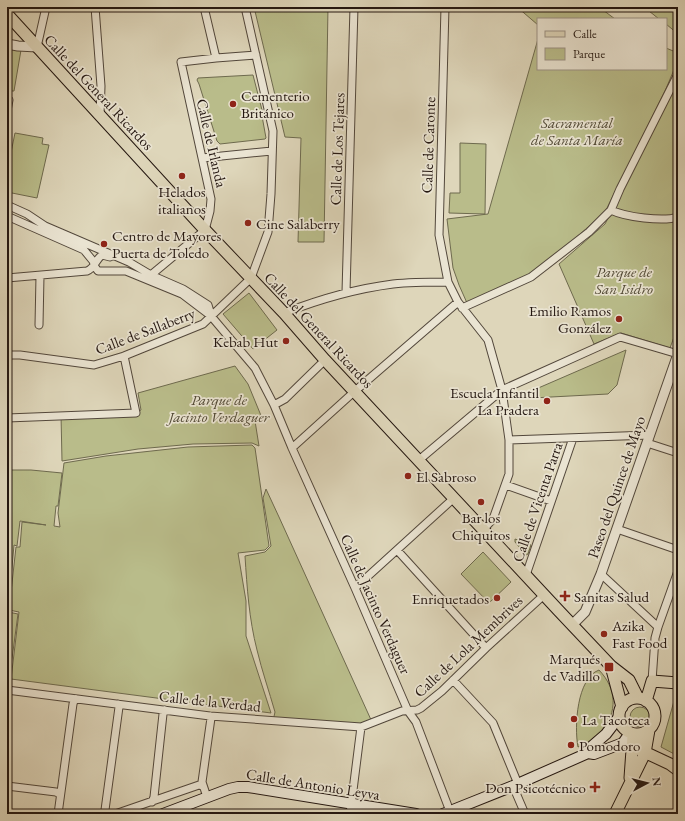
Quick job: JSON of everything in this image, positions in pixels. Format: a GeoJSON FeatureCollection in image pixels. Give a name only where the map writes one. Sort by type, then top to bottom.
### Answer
{"type":"FeatureCollection","features":[{"type":"Feature","properties":{"kind":"main road","name":"Calle del General Ricardos"},"geometry":{"type":"LineString","coordinates":[[7,14],[483,530],[611,666],[629,680],[642,700]]}},
{"type":"Feature","properties":{"kind":"main road","name":"Calle del General Ricardos"},"geometry":{"type":"LineString","coordinates":[[611,666],[620,712]]}},
{"type":"Feature","properties":{"kind":"main road"},"geometry":{"type":"LineString","coordinates":[[642,700],[652,681],[678,683]]}},
{"type":"Feature","properties":{"kind":"main road"},"geometry":{"type":"LineString","coordinates":[[448,813],[588,753],[594,754],[622,743],[633,734],[643,734],[652,726],[655,716],[652,706],[642,700],[626,701],[606,734],[591,747],[588,753]]}},
{"type":"Feature","properties":{"kind":"main road"},"geometry":{"type":"LineString","coordinates":[[620,712],[622,726],[633,734],[640,750],[670,764],[678,770]]}},
{"type":"Feature","properties":{"kind":"main road"},"geometry":{"type":"LineString","coordinates":[[615,814],[646,753],[649,730]]}},
{"type":"Feature","properties":{"kind":"main road"},"geometry":{"type":"LineString","coordinates":[[630,783],[633,734]]}},
{"type":"Feature","properties":{"kind":"main road","name":"Calle de Antonio Leyva"},"geometry":{"type":"LineString","coordinates":[[163,814],[229,789],[248,787],[351,809],[416,814]]}},
{"type":"Feature","properties":{"kind":"street"},"geometry":{"type":"LineString","coordinates":[[7,44],[37,47],[46,7]]}},
{"type":"Feature","properties":{"kind":"street"},"geometry":{"type":"LineString","coordinates":[[95,7],[101,86],[100,115]]}},
{"type":"Feature","properties":{"kind":"street"},"geometry":{"type":"LineString","coordinates":[[204,7],[216,58],[256,55]]}},
{"type":"Feature","properties":{"kind":"street"},"geometry":{"type":"LineString","coordinates":[[245,7],[273,131],[268,232],[251,278]]}},
{"type":"Feature","properties":{"kind":"street","name":"Calle de Los Tejares"},"geometry":{"type":"LineString","coordinates":[[346,292],[354,7]]}},
{"type":"Feature","properties":{"kind":"street","name":"Calle de Caronte"},"geometry":{"type":"LineString","coordinates":[[445,7],[439,234],[448,282],[460,305],[488,340],[502,390],[509,440],[509,474],[506,485],[493,519],[483,530]]}},
{"type":"Feature","properties":{"kind":"street","name":"Calle de Irlanda"},"geometry":{"type":"LineString","coordinates":[[205,230],[210,211],[211,198],[181,62],[216,58]]}},
{"type":"Feature","properties":{"kind":"street"},"geometry":{"type":"LineString","coordinates":[[292,448],[355,391],[460,305],[531,277],[589,232],[611,210],[620,189],[678,74]]}},
{"type":"Feature","properties":{"kind":"street"},"geometry":{"type":"LineString","coordinates":[[7,111],[9,100]]}},
{"type":"Feature","properties":{"kind":"street"},"geometry":{"type":"LineString","coordinates":[[202,158],[272,151]]}},
{"type":"Feature","properties":{"kind":"street"},"geometry":{"type":"LineString","coordinates":[[7,205],[27,214],[45,226],[129,262],[151,275],[183,289],[208,305],[211,316]]}},
{"type":"Feature","properties":{"kind":"street"},"geometry":{"type":"LineString","coordinates":[[611,210],[620,214],[658,219],[678,217]]}},
{"type":"Feature","properties":{"kind":"street"},"geometry":{"type":"LineString","coordinates":[[7,216],[80,248],[86,252],[96,269],[99,271],[126,271],[182,294],[211,316]]}},
{"type":"Feature","properties":{"kind":"street"},"geometry":{"type":"LineString","coordinates":[[151,275],[205,230]]}},
{"type":"Feature","properties":{"kind":"street"},"geometry":{"type":"LineString","coordinates":[[7,278],[87,271],[93,268],[102,255],[122,262],[129,262]]}},
{"type":"Feature","properties":{"kind":"street"},"geometry":{"type":"LineString","coordinates":[[39,325],[40,276]]}},
{"type":"Feature","properties":{"kind":"street","name":"Calle de Sallaberry"},"geometry":{"type":"LineString","coordinates":[[7,355],[20,355],[94,365],[124,356],[203,324],[251,278]]}},
{"type":"Feature","properties":{"kind":"street"},"geometry":{"type":"LineString","coordinates":[[284,313],[310,302],[346,292],[393,284],[448,282]]}},
{"type":"Feature","properties":{"kind":"street","name":"Calle de Jacinto Verdaguer"},"geometry":{"type":"LineString","coordinates":[[211,316],[255,368],[274,405],[408,711],[416,722],[448,813]]}},
{"type":"Feature","properties":{"kind":"street"},"geometry":{"type":"LineString","coordinates":[[419,460],[502,390],[620,337],[678,354]]}},
{"type":"Feature","properties":{"kind":"street","name":"Paseo del Quince de Mayo"},"geometry":{"type":"LineString","coordinates":[[572,625],[585,612],[601,574],[678,354]]}},
{"type":"Feature","properties":{"kind":"street"},"geometry":{"type":"LineString","coordinates":[[7,418],[136,413],[124,356]]}},
{"type":"Feature","properties":{"kind":"street"},"geometry":{"type":"LineString","coordinates":[[274,405],[285,399],[325,360]]}},
{"type":"Feature","properties":{"kind":"street"},"geometry":{"type":"LineString","coordinates":[[509,440],[573,438],[648,439],[678,453]]}},
{"type":"Feature","properties":{"kind":"street","name":"Calle de Vicenta Parra"},"geometry":{"type":"LineString","coordinates":[[526,575],[573,438]]}},
{"type":"Feature","properties":{"kind":"street"},"geometry":{"type":"LineString","coordinates":[[506,485],[551,501]]}},
{"type":"Feature","properties":{"kind":"street"},"geometry":{"type":"LineString","coordinates":[[355,588],[454,498]]}},
{"type":"Feature","properties":{"kind":"street"},"geometry":{"type":"LineString","coordinates":[[617,529],[678,550]]}},
{"type":"Feature","properties":{"kind":"street"},"geometry":{"type":"LineString","coordinates":[[397,550],[486,648]]}},
{"type":"Feature","properties":{"kind":"street"},"geometry":{"type":"LineString","coordinates":[[652,681],[655,638],[678,571]]}},
{"type":"Feature","properties":{"kind":"street"},"geometry":{"type":"LineString","coordinates":[[601,574],[658,627]]}},
{"type":"Feature","properties":{"kind":"street","name":"Calle de Lola Membrives"},"geometry":{"type":"LineString","coordinates":[[408,711],[421,708],[544,595]]}},
{"type":"Feature","properties":{"kind":"street"},"geometry":{"type":"LineString","coordinates":[[453,680],[493,723],[525,814]]}},
{"type":"Feature","properties":{"kind":"street","name":"Calle de la Verdad"},"geometry":{"type":"LineString","coordinates":[[7,690],[210,716],[361,726],[402,711],[408,711]]}},
{"type":"Feature","properties":{"kind":"street"},"geometry":{"type":"LineString","coordinates":[[58,814],[73,704],[76,700]]}},
{"type":"Feature","properties":{"kind":"street"},"geometry":{"type":"LineString","coordinates":[[107,814],[105,810],[119,707],[118,704]]}},
{"type":"Feature","properties":{"kind":"street"},"geometry":{"type":"LineString","coordinates":[[152,802],[154,797],[163,714],[165,710]]}},
{"type":"Feature","properties":{"kind":"street"},"geometry":{"type":"LineString","coordinates":[[207,797],[202,786],[211,718],[210,716]]}},
{"type":"Feature","properties":{"kind":"street"},"geometry":{"type":"LineString","coordinates":[[351,809],[361,726]]}},
{"type":"Feature","properties":{"kind":"street"},"geometry":{"type":"LineString","coordinates":[[116,814],[199,785],[202,786]]}},
{"type":"Feature","properties":{"kind":"street"},"geometry":{"type":"LineString","coordinates":[[7,786],[56,792],[60,794]]}},
{"type":"Feature","properties":{"kind":"green space"},"geometry":{"type":"Polygon","coordinates":[[[254,7],[328,7],[324,242],[298,242],[301,138],[285,137],[254,7]]]}},
{"type":"Feature","properties":{"kind":"green space"},"geometry":{"type":"Polygon","coordinates":[[[517,7],[599,7],[614,18],[537,18],[537,24],[517,7]]]}},
{"type":"Feature","properties":{"kind":"green space"},"geometry":{"type":"Polygon","coordinates":[[[644,7],[678,7],[678,34],[667,25],[667,18],[658,18],[644,7]]]}},
{"type":"Feature","properties":{"kind":"green space","name":"Sacramental de Santa María"},"geometry":{"type":"Polygon","coordinates":[[[537,42],[537,70],[667,70],[667,48],[678,53],[676,65],[665,91],[605,212],[536,273],[467,303],[453,268],[447,219],[488,214],[537,42]]]}},
{"type":"Feature","properties":{"kind":"green space"},"geometry":{"type":"Polygon","coordinates":[[[7,47],[21,50],[14,91],[7,91],[7,47]]]}},
{"type":"Feature","properties":{"kind":"green space","name":"Cementerio Británico"},"geometry":{"type":"Polygon","coordinates":[[[253,75],[262,110],[266,138],[220,144],[217,141],[197,80],[198,78],[253,75]]]}},
{"type":"Feature","properties":{"kind":"green space","name":"Parque de San Isidro"},"geometry":{"type":"Polygon","coordinates":[[[678,82],[678,326],[670,348],[621,333],[594,344],[559,264],[605,224],[678,82]]]}},
{"type":"Feature","properties":{"kind":"green space"},"geometry":{"type":"Polygon","coordinates":[[[15,133],[43,138],[42,144],[49,145],[37,198],[7,192],[7,172],[15,133]]]}},
{"type":"Feature","properties":{"kind":"green space"},"geometry":{"type":"Polygon","coordinates":[[[460,143],[486,144],[485,214],[449,213],[450,193],[460,193],[460,143]]]}},
{"type":"Feature","properties":{"kind":"green space"},"geometry":{"type":"Polygon","coordinates":[[[249,293],[277,330],[253,349],[223,314],[249,293]]]}},
{"type":"Feature","properties":{"kind":"green space"},"geometry":{"type":"Polygon","coordinates":[[[626,350],[617,385],[608,394],[532,398],[536,389],[626,350]]]}},
{"type":"Feature","properties":{"kind":"green space","name":"Parque de Jacinto Verdaguer"},"geometry":{"type":"Polygon","coordinates":[[[235,366],[248,384],[262,418],[255,421],[259,446],[252,443],[193,444],[138,449],[62,461],[61,415],[136,413],[141,410],[138,393],[235,366]]]}},
{"type":"Feature","properties":{"kind":"green space"},"geometry":{"type":"Polygon","coordinates":[[[252,445],[255,448],[269,546],[265,550],[238,553],[246,601],[246,636],[271,713],[11,679],[19,612],[9,610],[16,547],[20,547],[22,522],[46,525],[20,521],[17,546],[14,545],[8,612],[18,614],[9,681],[7,681],[7,470],[31,470],[62,473],[54,526],[60,527],[58,513],[64,463],[106,456],[188,447],[252,445]]]}},
{"type":"Feature","properties":{"kind":"green space"},"geometry":{"type":"Polygon","coordinates":[[[266,489],[372,722],[361,727],[273,721],[275,712],[259,658],[252,627],[245,556],[265,552],[271,546],[263,498],[266,489]]]}},
{"type":"Feature","properties":{"kind":"green space"},"geometry":{"type":"Polygon","coordinates":[[[515,539],[531,545],[528,554],[526,555],[515,542],[515,539]]]}},
{"type":"Feature","properties":{"kind":"green space"},"geometry":{"type":"Polygon","coordinates":[[[483,552],[511,582],[489,603],[461,574],[483,552]]]}},
{"type":"Feature","properties":{"kind":"green space"},"geometry":{"type":"Polygon","coordinates":[[[599,670],[605,677],[612,693],[613,709],[607,724],[598,736],[591,742],[578,747],[576,727],[582,692],[586,682],[599,670]]]}},
{"type":"Feature","properties":{"kind":"green space"},"geometry":{"type":"Polygon","coordinates":[[[676,694],[678,694],[678,756],[661,747],[676,694]]]}},
{"type":"Feature","properties":{"kind":"green space"},"geometry":{"type":"Polygon","coordinates":[[[640,707],[647,710],[650,717],[647,724],[640,727],[633,724],[630,717],[633,710],[640,707]]]}},
{"type":"Feature","properties":{"kind":"place","name":"Cementerio Británico"},"geometry":{"type":"Point","coordinates":[233,104]}},
{"type":"Feature","properties":{"kind":"place","name":"Helados italianos"},"geometry":{"type":"Point","coordinates":[182,176]}},
{"type":"Feature","properties":{"kind":"place","name":"Cine Salaberry"},"geometry":{"type":"Point","coordinates":[248,223]}},
{"type":"Feature","properties":{"kind":"place","name":"Centro de Mayores Puerta de Toledo"},"geometry":{"type":"Point","coordinates":[104,244]}},
{"type":"Feature","properties":{"kind":"place","name":"Emilio Ramos González"},"geometry":{"type":"Point","coordinates":[619,319]}},
{"type":"Feature","properties":{"kind":"place","name":"Kebab Hut"},"geometry":{"type":"Point","coordinates":[286,341]}},
{"type":"Feature","properties":{"kind":"place","name":"Escuela Infantil La Pradera"},"geometry":{"type":"Point","coordinates":[547,401]}},
{"type":"Feature","properties":{"kind":"place","name":"El Sabroso"},"geometry":{"type":"Point","coordinates":[408,476]}},
{"type":"Feature","properties":{"kind":"place","name":"Bar los Chiquitos"},"geometry":{"type":"Point","coordinates":[481,502]}},
{"type":"Feature","properties":{"kind":"place","name":"Sanitas Salud"},"geometry":{"type":"Point","coordinates":[565,596]}},
{"type":"Feature","properties":{"kind":"place","name":"Enriquetados"},"geometry":{"type":"Point","coordinates":[497,598]}},
{"type":"Feature","properties":{"kind":"place","name":"Azika Fast Food"},"geometry":{"type":"Point","coordinates":[604,634]}},
{"type":"Feature","properties":{"kind":"place","name":"Marqués de Vadillo"},"geometry":{"type":"Point","coordinates":[609,667]}},
{"type":"Feature","properties":{"kind":"place","name":"La Tacoteca"},"geometry":{"type":"Point","coordinates":[574,719]}},
{"type":"Feature","properties":{"kind":"place","name":"Pomodoro"},"geometry":{"type":"Point","coordinates":[571,745]}},
{"type":"Feature","properties":{"kind":"place","name":"Don Psicotécnico"},"geometry":{"type":"Point","coordinates":[595,787]}}]}
